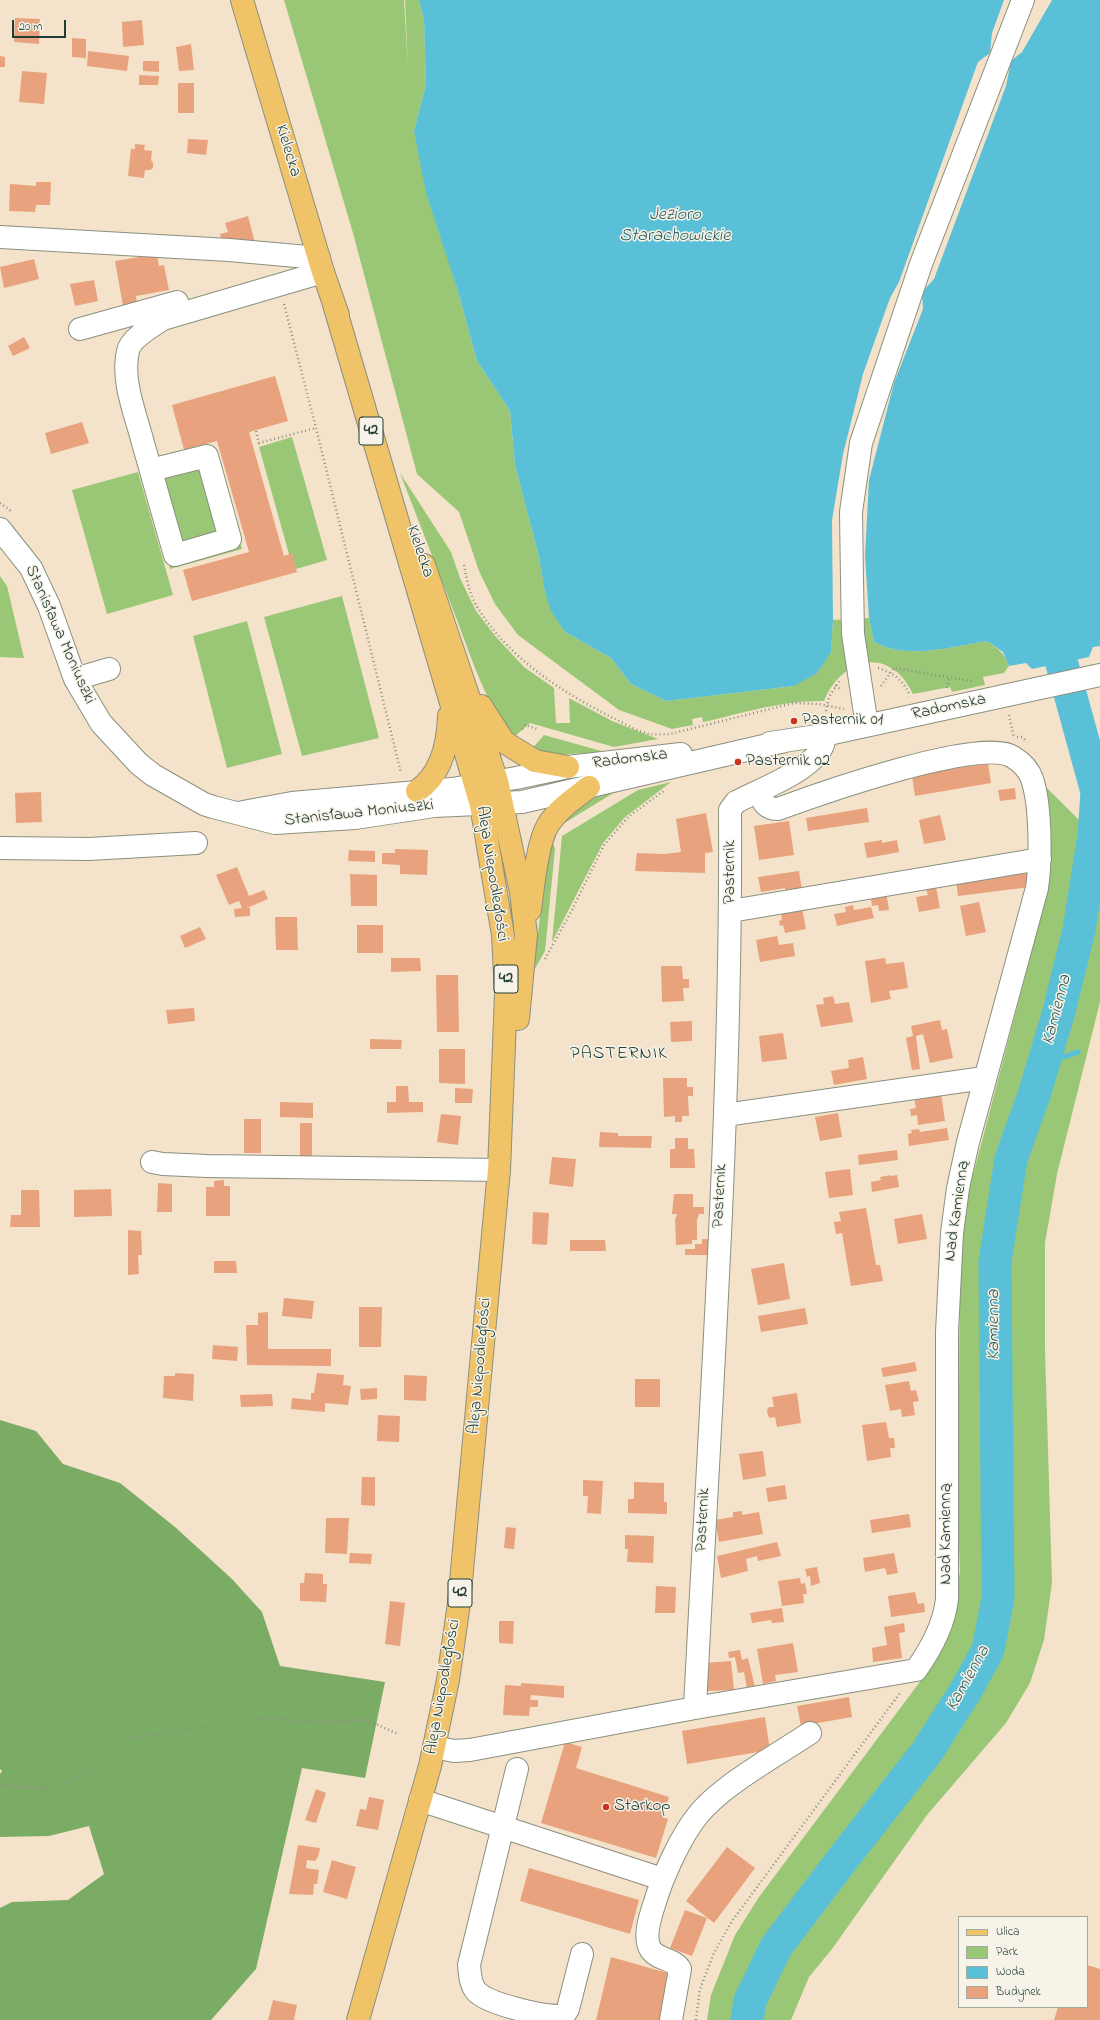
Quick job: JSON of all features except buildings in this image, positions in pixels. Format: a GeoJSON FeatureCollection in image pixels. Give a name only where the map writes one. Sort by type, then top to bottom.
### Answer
{"type":"FeatureCollection","features":[{"type":"Feature","properties":{"kind":"main road","name":"Kielecka"},"geometry":{"type":"LineString","coordinates":[[242,0],[333,301],[497,781],[486,798]]}},
{"type":"Feature","properties":{"kind":"main road","name":"Kielecka"},"geometry":{"type":"LineString","coordinates":[[333,301],[450,703],[486,798]]}},
{"type":"Feature","properties":{"kind":"main road"},"geometry":{"type":"LineString","coordinates":[[454,654],[487,717],[504,742],[535,761],[568,767]]}},
{"type":"Feature","properties":{"kind":"main road"},"geometry":{"type":"LineString","coordinates":[[417,791],[431,780],[442,758],[447,743],[450,703]]}},
{"type":"Feature","properties":{"kind":"main road"},"geometry":{"type":"LineString","coordinates":[[526,935],[535,876],[544,835],[548,825],[560,810],[589,787]]}},
{"type":"Feature","properties":{"kind":"main road","name":"Aleja Niepodległości"},"geometry":{"type":"LineString","coordinates":[[358,2020],[434,1747],[448,1680],[459,1603],[500,1162],[521,992],[526,935],[521,892],[486,798]]}},
{"type":"Feature","properties":{"kind":"main road","name":"Aleja Niepodległości"},"geometry":{"type":"LineString","coordinates":[[486,798],[503,935],[506,994],[500,1162]]}},
{"type":"Feature","properties":{"kind":"street"},"geometry":{"type":"LineString","coordinates":[[864,708],[853,634],[851,512],[861,443],[921,264],[1023,0]]}},
{"type":"Feature","properties":{"kind":"street"},"geometry":{"type":"LineString","coordinates":[[0,237],[229,250],[321,264]]}},
{"type":"Feature","properties":{"kind":"street"},"geometry":{"type":"LineString","coordinates":[[151,470],[207,456],[230,539],[175,555],[151,470],[126,373],[128,350],[143,331],[162,319],[279,285],[321,264]]}},
{"type":"Feature","properties":{"kind":"street"},"geometry":{"type":"LineString","coordinates":[[80,329],[321,264]]}},
{"type":"Feature","properties":{"kind":"street","name":"Stanisława Moniuszki"},"geometry":{"type":"LineString","coordinates":[[8,523],[49,606],[75,679],[92,711],[106,729],[135,760],[153,775],[204,804],[240,812],[275,823],[355,818],[486,798]]}},
{"type":"Feature","properties":{"kind":"street"},"geometry":{"type":"LineString","coordinates":[[75,679],[108,668]]}},
{"type":"Feature","properties":{"kind":"street","name":"Radomska"},"geometry":{"type":"LineString","coordinates":[[497,781],[568,767],[824,735],[1100,675]]}},
{"type":"Feature","properties":{"kind":"street","name":"Pasternik"},"geometry":{"type":"LineString","coordinates":[[694,1708],[725,1115],[731,912],[730,810],[736,802],[759,791],[812,761],[824,747],[824,735]]}},
{"type":"Feature","properties":{"kind":"street","name":"Radomska"},"geometry":{"type":"LineString","coordinates":[[486,798],[522,802],[785,741]]}},
{"type":"Feature","properties":{"kind":"street","name":"Nad Kamienną"},"geometry":{"type":"LineString","coordinates":[[759,791],[764,804],[771,809],[778,809],[845,784],[961,756],[997,752],[1007,754],[1016,759],[1027,770],[1032,779],[1037,810],[1040,871],[1033,905],[984,1078],[958,1188],[952,1233],[947,1332],[946,1606],[934,1645],[916,1670]]}},
{"type":"Feature","properties":{"kind":"street","name":"Stanisława Moniuszki"},"geometry":{"type":"LineString","coordinates":[[240,812],[292,803],[417,791],[486,798]]}},
{"type":"Feature","properties":{"kind":"street"},"geometry":{"type":"LineString","coordinates":[[0,848],[89,850],[196,842]]}},
{"type":"Feature","properties":{"kind":"street"},"geometry":{"type":"LineString","coordinates":[[731,912],[1040,859]]}},
{"type":"Feature","properties":{"kind":"street"},"geometry":{"type":"LineString","coordinates":[[725,1115],[984,1078]]}},
{"type":"Feature","properties":{"kind":"street"},"geometry":{"type":"LineString","coordinates":[[152,1162],[192,1165],[500,1162]]}},
{"type":"Feature","properties":{"kind":"street"},"geometry":{"type":"LineString","coordinates":[[434,1747],[454,1751],[470,1750],[694,1708],[916,1670]]}},
{"type":"Feature","properties":{"kind":"street"},"geometry":{"type":"LineString","coordinates":[[671,2020],[680,1969],[676,1963],[661,1957],[651,1950],[648,1941],[649,1922],[662,1879],[693,1822],[708,1805],[746,1775],[810,1733]]}},
{"type":"Feature","properties":{"kind":"street"},"geometry":{"type":"LineString","coordinates":[[517,1769],[469,1965],[470,1979],[475,1990],[482,1997],[500,2004],[555,2016],[564,2015],[568,2009],[582,1954]]}},
{"type":"Feature","properties":{"kind":"street"},"geometry":{"type":"LineString","coordinates":[[420,1800],[662,1879]]}},
{"type":"Feature","properties":{"kind":"path"},"geometry":{"type":"LineString","coordinates":[[279,285],[316,428],[401,774]]}},
{"type":"Feature","properties":{"kind":"path"},"geometry":{"type":"LineString","coordinates":[[256,431],[259,443],[316,428]]}},
{"type":"Feature","properties":{"kind":"path"},"geometry":{"type":"LineString","coordinates":[[0,503],[8,523]]}},
{"type":"Feature","properties":{"kind":"path"},"geometry":{"type":"LineString","coordinates":[[464,565],[468,590],[479,611],[499,636],[525,663],[555,685],[588,705],[638,730],[650,734],[670,734],[794,703],[819,704],[851,710],[864,708],[894,668],[973,681]]}},
{"type":"Feature","properties":{"kind":"path"},"geometry":{"type":"LineString","coordinates":[[946,691],[949,678]]}},
{"type":"Feature","properties":{"kind":"path"},"geometry":{"type":"LineString","coordinates":[[904,700],[911,698]]}},
{"type":"Feature","properties":{"kind":"path"},"geometry":{"type":"LineString","coordinates":[[1010,721],[1014,736]]}},
{"type":"Feature","properties":{"kind":"path"},"geometry":{"type":"LineString","coordinates":[[543,962],[571,912],[604,845],[629,816],[670,787]]}},
{"type":"Feature","properties":{"kind":"path"},"geometry":{"type":"LineString","coordinates":[[696,2020],[700,1989],[714,1953],[732,1921],[916,1670]]}},
{"type":"Feature","properties":{"kind":"path"},"geometry":{"type":"LineString","coordinates":[[0,1785],[44,1789],[85,1775],[117,1752],[130,1738],[264,1718],[281,1718],[318,1723],[367,1720],[398,1734]]}},
{"type":"Feature","properties":{"kind":"green space"},"geometry":{"type":"Polygon","coordinates":[[[284,0],[404,0],[408,67],[405,0],[419,0],[424,20],[426,85],[414,131],[477,361],[510,411],[515,465],[539,557],[545,593],[565,632],[611,658],[631,684],[666,701],[794,686],[831,652],[833,620],[869,618],[874,642],[901,650],[915,651],[944,649],[987,641],[1003,654],[1009,666],[1004,673],[983,677],[985,685],[952,692],[950,687],[913,694],[902,677],[886,665],[875,662],[864,663],[844,673],[829,690],[824,701],[808,701],[778,705],[703,722],[702,717],[692,719],[693,725],[672,729],[619,710],[518,635],[495,604],[479,571],[459,512],[417,474],[353,233],[284,0]]]}},
{"type":"Feature","properties":{"kind":"green space"},"geometry":{"type":"Polygon","coordinates":[[[292,437],[327,560],[296,569],[292,554],[289,554],[259,447],[292,437]]]}},
{"type":"Feature","properties":{"kind":"green space"},"geometry":{"type":"Polygon","coordinates":[[[213,447],[242,549],[170,569],[141,467],[213,447]]]}},
{"type":"Feature","properties":{"kind":"green space"},"geometry":{"type":"Polygon","coordinates":[[[138,472],[173,595],[107,614],[72,490],[138,472]]]}},
{"type":"Feature","properties":{"kind":"green space"},"geometry":{"type":"Polygon","coordinates":[[[400,473],[451,552],[460,578],[476,611],[496,637],[524,667],[554,688],[556,723],[570,723],[569,698],[612,721],[658,739],[614,747],[530,723],[514,737],[495,711],[474,666],[400,473]]]}},
{"type":"Feature","properties":{"kind":"green space"},"geometry":{"type":"Polygon","coordinates":[[[0,576],[7,586],[24,658],[0,657],[0,576]]]}},
{"type":"Feature","properties":{"kind":"green space"},"geometry":{"type":"Polygon","coordinates":[[[342,596],[379,738],[302,756],[264,617],[342,596]]]}},
{"type":"Feature","properties":{"kind":"green space"},"geometry":{"type":"Polygon","coordinates":[[[247,621],[282,754],[227,768],[193,636],[247,621]]]}},
{"type":"Feature","properties":{"kind":"green space"},"geometry":{"type":"Polygon","coordinates":[[[544,735],[605,752],[553,755],[531,750],[544,735]]]}},
{"type":"Feature","properties":{"kind":"green space"},"geometry":{"type":"Polygon","coordinates":[[[671,782],[625,817],[603,843],[552,942],[562,836],[638,790],[671,782]]]}},
{"type":"Feature","properties":{"kind":"green space"},"geometry":{"type":"Polygon","coordinates":[[[1046,787],[1094,835],[1100,825],[1100,1002],[1057,1174],[1045,1243],[1045,1349],[1052,1583],[1044,1640],[1030,1683],[1006,1723],[927,1815],[832,1949],[809,1977],[791,2020],[707,2020],[711,1995],[735,1935],[759,1897],[919,1683],[946,1635],[955,1602],[960,1571],[958,1526],[960,1251],[968,1194],[1035,939],[1050,844],[1049,803],[1046,787]]]}},
{"type":"Feature","properties":{"kind":"green space"},"geometry":{"type":"Polygon","coordinates":[[[614,789],[615,792],[558,827],[578,804],[614,789]]]}},
{"type":"Feature","properties":{"kind":"green space"},"geometry":{"type":"Polygon","coordinates":[[[549,845],[554,845],[555,849],[545,951],[533,972],[549,845]]]}},
{"type":"Feature","properties":{"kind":"green space"},"geometry":{"type":"Polygon","coordinates":[[[0,1420],[36,1431],[63,1464],[120,1483],[175,1527],[232,1579],[262,1612],[280,1666],[385,1682],[365,1778],[302,1768],[256,1969],[211,2020],[0,2020],[0,1908],[12,1902],[68,1900],[104,1874],[89,1826],[49,1836],[0,1837],[0,1774],[2,1771],[0,1769],[0,1420]]]}},
{"type":"Feature","properties":{"kind":"water","name":"Jezioro Starachowickie"},"geometry":{"type":"Polygon","coordinates":[[[419,0],[1004,0],[992,33],[990,53],[978,62],[899,282],[890,298],[863,374],[843,454],[832,520],[833,620],[831,652],[817,673],[794,686],[666,701],[631,684],[611,658],[565,632],[551,611],[545,593],[539,557],[515,465],[510,411],[477,361],[457,288],[426,193],[414,131],[426,85],[424,20],[419,0]]]}},
{"type":"Feature","properties":{"kind":"water"},"geometry":{"type":"Polygon","coordinates":[[[1052,0],[1100,0],[1100,646],[1093,647],[1089,657],[1066,662],[1064,658],[1057,659],[1056,664],[1032,669],[1026,663],[1009,666],[1003,652],[987,641],[944,649],[915,651],[887,647],[874,642],[869,618],[865,556],[869,480],[894,383],[923,309],[922,292],[934,279],[1006,86],[1011,61],[1022,52],[1052,0]]]}},
{"type":"Feature","properties":{"kind":"waterway","name":"Kamienna"},"geometry":{"type":"LineString","coordinates":[[747,2020],[750,2001],[776,1947],[926,1753],[965,1692],[988,1650],[998,1598],[995,1261],[1011,1159],[1034,1095],[1058,1015],[1079,930],[1094,835],[1097,792],[1060,657],[1060,630],[1100,589]]}},
{"type":"Feature","properties":{"kind":"waterway"},"geometry":{"type":"LineString","coordinates":[[1043,1064],[1078,1052]]}},
{"type":"Feature","properties":{"kind":"place","name":"Pasternik 01"},"geometry":{"type":"Point","coordinates":[794,721]}},
{"type":"Feature","properties":{"kind":"place","name":"Pasternik 02"},"geometry":{"type":"Point","coordinates":[738,762]}},
{"type":"Feature","properties":{"kind":"place","name":"Starkop"},"geometry":{"type":"Point","coordinates":[606,1807]}},
{"type":"Feature","properties":{"kind":"district","name":"PASTERNIK"},"geometry":{"type":"Point","coordinates":[619,1055]}}]}
